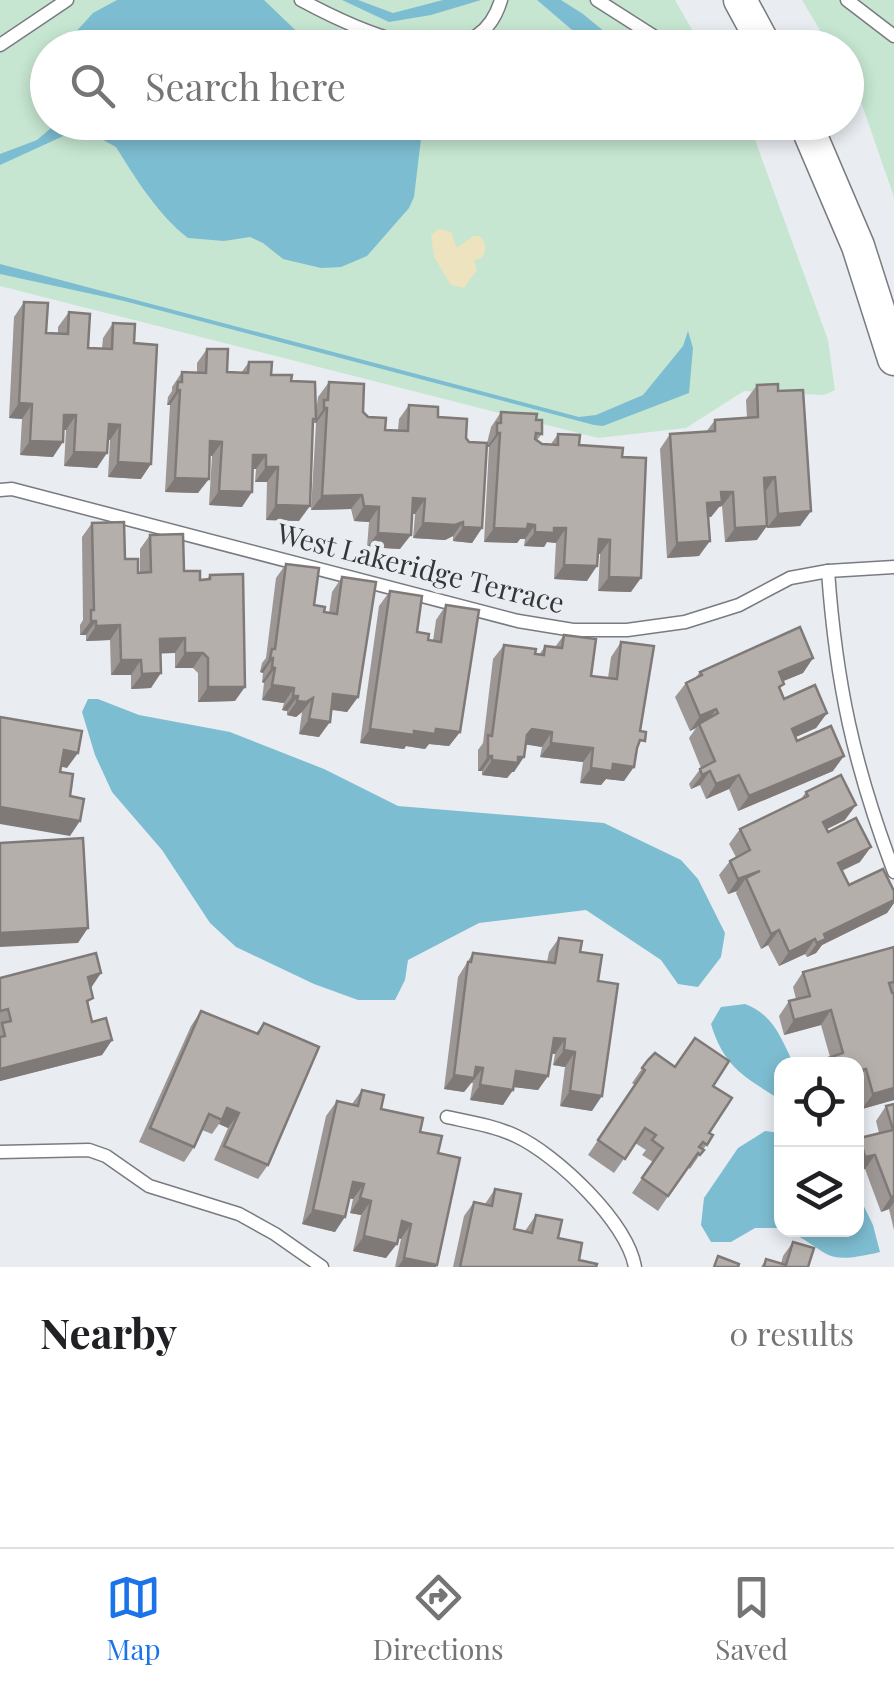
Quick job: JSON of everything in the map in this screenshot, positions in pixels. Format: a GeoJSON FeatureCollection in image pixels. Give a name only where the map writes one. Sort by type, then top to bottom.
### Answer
{"type":"FeatureCollection","features":[{"type":"Feature","properties":{"kind":"street"},"geometry":{"type":"LineString","coordinates":[[740,0],[756,30]]}},
{"type":"Feature","properties":{"kind":"street"},"geometry":{"type":"LineString","coordinates":[[813,140],[858,246],[894,358]]}},
{"type":"Feature","properties":{"kind":"lane"},"geometry":{"type":"LineString","coordinates":[[0,45],[67,0]]}},
{"type":"Feature","properties":{"kind":"lane"},"geometry":{"type":"LineString","coordinates":[[302,0],[359,30]]}},
{"type":"Feature","properties":{"kind":"lane"},"geometry":{"type":"LineString","coordinates":[[598,0],[644,30]]}},
{"type":"Feature","properties":{"kind":"lane"},"geometry":{"type":"LineString","coordinates":[[847,0],[894,36]]}},
{"type":"Feature","properties":{"kind":"lane"},"geometry":{"type":"LineString","coordinates":[[484,30],[491,26],[501,1]]}},
{"type":"Feature","properties":{"kind":"lane","name":"West Lakeridge Terrace"},"geometry":{"type":"LineString","coordinates":[[0,490],[12,489],[518,621],[572,630],[627,630],[685,622],[739,605],[790,578],[894,567]]}},
{"type":"Feature","properties":{"kind":"lane"},"geometry":{"type":"LineString","coordinates":[[828,571],[833,647],[846,724],[867,800],[894,872]]}},
{"type":"Feature","properties":{"kind":"lane"},"geometry":{"type":"LineString","coordinates":[[448,1117],[516,1136],[541,1150],[620,1227],[635,1267]]}},
{"type":"Feature","properties":{"kind":"lane"},"geometry":{"type":"LineString","coordinates":[[0,1152],[89,1150],[106,1156],[149,1186],[239,1214],[322,1267]]}},
{"type":"Feature","properties":{"kind":"green space"},"geometry":{"type":"Polygon","coordinates":[[[0,0],[675,0],[692,30],[30,30],[30,140],[755,140],[828,340],[835,390],[824,395],[744,391],[686,428],[598,438],[0,286],[0,0]]]}},
{"type":"Feature","properties":{"kind":"green space"},"geometry":{"type":"Polygon","coordinates":[[[802,0],[894,0],[894,197],[864,111],[864,30],[820,30],[802,0]]]}},
{"type":"Feature","properties":{"kind":"sand"},"geometry":{"type":"Polygon","coordinates":[[[438,229],[451,232],[457,248],[473,236],[484,241],[484,255],[474,260],[477,270],[464,288],[451,285],[434,257],[431,235],[438,229]]]}},
{"type":"Feature","properties":{"kind":"water"},"geometry":{"type":"Polygon","coordinates":[[[117,0],[264,0],[295,30],[78,30],[93,13],[117,0]]]}},
{"type":"Feature","properties":{"kind":"water"},"geometry":{"type":"Polygon","coordinates":[[[342,0],[358,0],[393,13],[443,0],[481,0],[389,22],[342,0]]]}},
{"type":"Feature","properties":{"kind":"water"},"geometry":{"type":"Polygon","coordinates":[[[537,0],[561,0],[602,30],[572,30],[537,0]]]}},
{"type":"Feature","properties":{"kind":"water"},"geometry":{"type":"Polygon","coordinates":[[[37,140],[55,140],[0,165],[0,154],[37,140]]]}},
{"type":"Feature","properties":{"kind":"water"},"geometry":{"type":"Polygon","coordinates":[[[103,140],[421,140],[414,197],[409,208],[367,256],[341,267],[321,268],[283,259],[250,237],[224,241],[188,238],[157,207],[116,147],[103,140]]]}},
{"type":"Feature","properties":{"kind":"water"},"geometry":{"type":"Polygon","coordinates":[[[0,264],[579,417],[596,415],[643,395],[683,346],[688,331],[693,348],[689,393],[603,426],[594,425],[124,301],[0,274],[0,264]]]}},
{"type":"Feature","properties":{"kind":"water"},"geometry":{"type":"Polygon","coordinates":[[[88,699],[139,715],[230,732],[324,769],[398,806],[604,823],[681,860],[698,879],[725,933],[721,957],[698,987],[678,984],[661,960],[586,910],[479,923],[408,960],[405,980],[395,1000],[358,1000],[314,984],[236,947],[210,923],[162,850],[112,792],[82,712],[88,699]]]}},
{"type":"Feature","properties":{"kind":"water"},"geometry":{"type":"Polygon","coordinates":[[[745,1004],[763,1014],[780,1036],[790,1057],[774,1057],[774,1096],[737,1070],[722,1051],[711,1024],[721,1007],[745,1004]]]}},
{"type":"Feature","properties":{"kind":"water"},"geometry":{"type":"Polygon","coordinates":[[[765,1131],[774,1132],[774,1228],[755,1228],[731,1242],[711,1242],[701,1225],[704,1198],[738,1148],[765,1131]]]}},
{"type":"Feature","properties":{"kind":"water"},"geometry":{"type":"Polygon","coordinates":[[[864,1206],[880,1252],[846,1258],[827,1254],[800,1237],[864,1237],[864,1206]]]}},
{"type":"Feature","properties":{"kind":"building"},"geometry":{"type":"Polygon","coordinates":[[[24,302],[48,303],[46,333],[68,334],[69,312],[90,314],[88,348],[112,349],[113,323],[135,324],[134,343],[157,345],[151,464],[118,462],[120,425],[109,424],[107,453],[74,452],[76,415],[64,415],[63,442],[30,441],[32,404],[19,403],[24,302]]]}},
{"type":"Feature","properties":{"kind":"building"},"geometry":{"type":"Polygon","coordinates":[[[207,349],[228,349],[227,372],[248,373],[249,362],[272,362],[271,375],[292,375],[291,381],[315,382],[310,506],[276,505],[278,467],[266,467],[266,455],[253,455],[252,492],[219,491],[222,442],[210,441],[209,479],[175,478],[178,382],[182,382],[182,372],[206,373],[207,349]]]}},
{"type":"Feature","properties":{"kind":"building"},"geometry":{"type":"Polygon","coordinates":[[[329,382],[364,384],[363,412],[368,417],[386,418],[385,430],[408,431],[409,405],[438,407],[438,417],[467,419],[469,442],[487,443],[482,528],[463,527],[463,522],[423,523],[425,499],[413,498],[411,535],[378,533],[379,507],[364,506],[362,495],[322,496],[327,408],[324,400],[328,400],[329,382]]]}},
{"type":"Feature","properties":{"kind":"building"},"geometry":{"type":"Polygon","coordinates":[[[778,384],[778,391],[803,390],[811,511],[778,514],[775,477],[764,478],[767,526],[735,528],[733,492],[721,492],[722,502],[707,503],[710,541],[677,543],[670,434],[715,431],[715,420],[758,417],[757,385],[778,384]]]}},
{"type":"Feature","properties":{"kind":"building"},"geometry":{"type":"Polygon","coordinates":[[[501,412],[537,414],[536,420],[542,420],[542,434],[536,433],[535,439],[542,444],[558,445],[558,434],[580,435],[579,445],[623,448],[622,457],[646,458],[641,578],[609,577],[610,540],[599,539],[597,566],[564,565],[566,528],[554,528],[554,533],[535,532],[535,525],[528,524],[527,529],[494,528],[500,433],[497,423],[501,423],[501,412]]]}},
{"type":"Feature","properties":{"kind":"building"},"geometry":{"type":"Polygon","coordinates":[[[124,522],[125,559],[138,559],[138,573],[151,572],[150,535],[183,534],[184,571],[200,571],[200,580],[210,579],[210,575],[243,574],[245,687],[208,687],[208,658],[203,653],[185,653],[185,638],[160,639],[161,673],[142,674],[141,660],[121,660],[120,625],[96,626],[96,621],[91,621],[92,523],[124,522]]]}},
{"type":"Feature","properties":{"kind":"building"},"geometry":{"type":"Polygon","coordinates":[[[286,564],[319,568],[314,605],[325,607],[324,612],[337,614],[342,577],[376,582],[358,697],[333,694],[330,722],[309,719],[313,698],[297,701],[294,688],[272,685],[275,668],[270,658],[275,649],[286,564]]]}},
{"type":"Feature","properties":{"kind":"building"},"geometry":{"type":"Polygon","coordinates":[[[390,591],[422,596],[417,632],[429,634],[428,640],[441,642],[446,605],[479,610],[460,732],[436,729],[435,734],[414,731],[414,735],[370,729],[390,591]]]}},
{"type":"Feature","properties":{"kind":"building"},"geometry":{"type":"Polygon","coordinates":[[[800,627],[813,658],[779,672],[784,684],[779,687],[784,699],[815,685],[827,713],[792,729],[797,741],[831,726],[844,756],[749,796],[739,775],[716,784],[710,771],[702,775],[700,769],[715,761],[699,724],[718,713],[716,709],[700,716],[686,683],[702,675],[700,672],[800,627]]]}},
{"type":"Feature","properties":{"kind":"building"},"geometry":{"type":"Polygon","coordinates":[[[564,635],[596,639],[591,676],[617,679],[621,642],[654,646],[640,731],[646,732],[645,741],[640,740],[634,767],[613,764],[612,771],[591,768],[593,748],[551,743],[552,732],[532,729],[527,735],[524,757],[518,757],[518,763],[488,756],[504,645],[536,649],[535,654],[544,655],[545,646],[562,648],[564,635]]]}},
{"type":"Feature","properties":{"kind":"building"},"geometry":{"type":"Polygon","coordinates":[[[0,717],[82,731],[78,753],[64,750],[60,772],[73,774],[70,796],[84,799],[80,821],[0,807],[0,717]]]}},
{"type":"Feature","properties":{"kind":"building"},"geometry":{"type":"Polygon","coordinates":[[[841,775],[856,805],[823,822],[828,832],[856,818],[871,847],[838,863],[849,885],[883,869],[894,891],[894,900],[824,934],[826,939],[817,943],[815,939],[789,952],[779,930],[771,934],[746,878],[760,871],[738,879],[730,861],[750,850],[740,829],[841,775]]]}},
{"type":"Feature","properties":{"kind":"building"},"geometry":{"type":"Polygon","coordinates":[[[83,838],[88,928],[0,933],[0,843],[83,838]]]}},
{"type":"Feature","properties":{"kind":"building"},"geometry":{"type":"Polygon","coordinates":[[[559,938],[582,941],[580,952],[602,955],[598,981],[618,984],[602,1096],[570,1091],[575,1052],[564,1050],[565,1039],[554,1038],[548,1076],[516,1071],[513,1090],[480,1085],[483,1068],[476,1067],[474,1078],[454,1075],[468,962],[473,953],[555,963],[559,938]]]}},
{"type":"Feature","properties":{"kind":"building"},"geometry":{"type":"Polygon","coordinates":[[[894,947],[894,982],[889,983],[894,993],[894,1088],[873,1094],[864,1057],[831,1057],[843,1053],[831,1010],[794,1020],[789,1001],[810,996],[803,972],[894,947]]]}},
{"type":"Feature","properties":{"kind":"building"},"geometry":{"type":"Polygon","coordinates":[[[96,953],[101,973],[88,977],[93,998],[87,1001],[92,1022],[106,1018],[112,1040],[0,1069],[0,1037],[5,1036],[2,1023],[11,1021],[8,1009],[0,1011],[0,978],[96,953]]]}},
{"type":"Feature","properties":{"kind":"building"},"geometry":{"type":"Polygon","coordinates":[[[201,1011],[258,1034],[264,1023],[319,1047],[268,1165],[224,1146],[239,1113],[227,1108],[222,1120],[209,1114],[194,1147],[150,1128],[201,1011]]]}},
{"type":"Feature","properties":{"kind":"building"},"geometry":{"type":"Polygon","coordinates":[[[695,1038],[729,1061],[713,1086],[732,1098],[709,1133],[713,1135],[707,1145],[703,1142],[699,1147],[704,1150],[668,1196],[642,1178],[663,1148],[652,1140],[656,1135],[645,1128],[625,1159],[598,1140],[648,1060],[655,1053],[675,1067],[695,1038]]]}},
{"type":"Feature","properties":{"kind":"building"},"geometry":{"type":"Polygon","coordinates":[[[362,1090],[384,1095],[381,1109],[423,1118],[420,1132],[442,1136],[438,1153],[460,1158],[437,1265],[404,1258],[411,1224],[402,1221],[397,1244],[364,1236],[371,1201],[360,1198],[364,1184],[353,1182],[345,1217],[313,1210],[337,1101],[358,1106],[362,1090]]]}},
{"type":"Feature","properties":{"kind":"building"},"geometry":{"type":"Polygon","coordinates":[[[894,1104],[891,1197],[875,1155],[865,1157],[864,1153],[864,1137],[893,1130],[886,1106],[894,1104]]]}},
{"type":"Feature","properties":{"kind":"building"},"geometry":{"type":"Polygon","coordinates":[[[495,1189],[521,1194],[514,1229],[532,1233],[536,1215],[562,1220],[558,1238],[582,1243],[579,1260],[597,1264],[596,1267],[460,1267],[474,1202],[492,1206],[495,1189]]]}},
{"type":"Feature","properties":{"kind":"building"},"geometry":{"type":"Polygon","coordinates":[[[793,1242],[814,1248],[808,1267],[764,1267],[766,1259],[786,1265],[793,1242]]]}},
{"type":"Feature","properties":{"kind":"building"},"geometry":{"type":"Polygon","coordinates":[[[718,1256],[739,1264],[738,1267],[714,1267],[718,1256]]]}}]}
